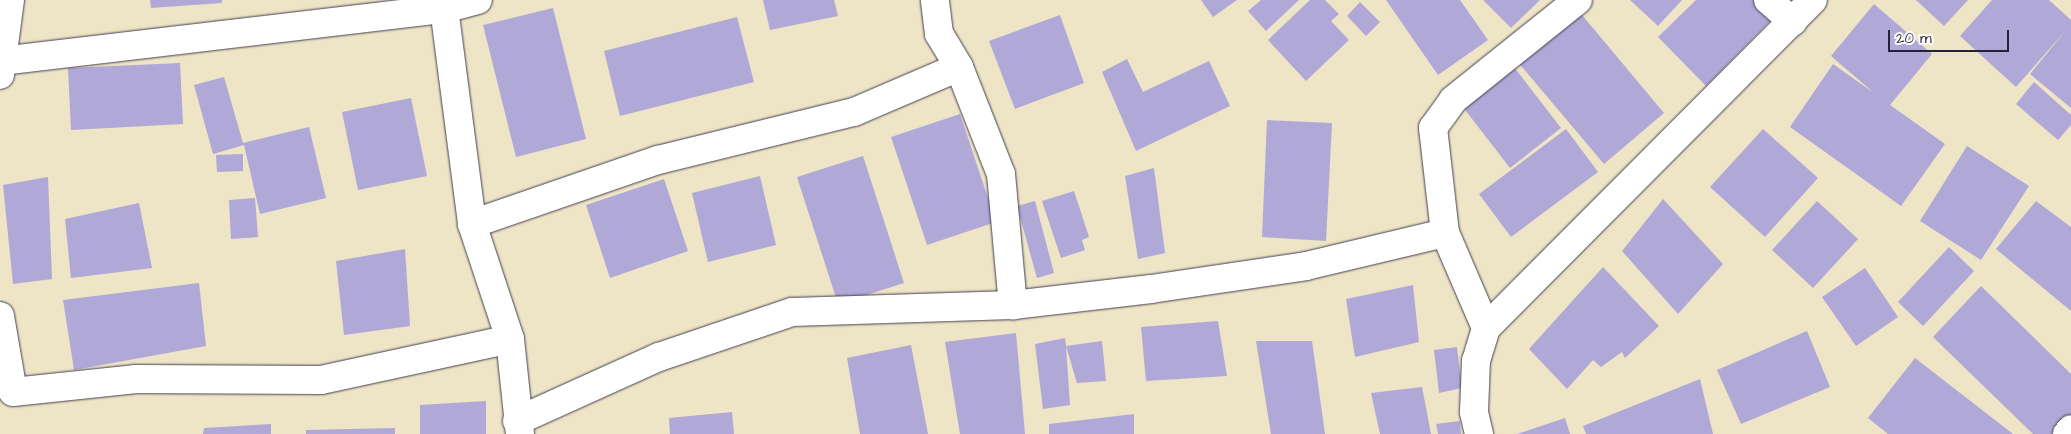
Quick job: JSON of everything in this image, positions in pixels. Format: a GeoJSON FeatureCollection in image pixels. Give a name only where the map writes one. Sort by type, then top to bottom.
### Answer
{"type":"FeatureCollection","features":[{"type":"Feature","properties":{"kind":"street"},"geometry":{"type":"LineString","coordinates":[[10,0],[1,68],[478,0]]}},
{"type":"Feature","properties":{"kind":"street"},"geometry":{"type":"LineString","coordinates":[[934,0],[939,34],[959,67],[1001,174],[1013,305]]}},
{"type":"Feature","properties":{"kind":"street"},"geometry":{"type":"LineString","coordinates":[[1486,328],[1445,233],[1433,128],[1453,100],[1578,0]]}},
{"type":"Feature","properties":{"kind":"street"},"geometry":{"type":"LineString","coordinates":[[1768,0],[1793,22]]}},
{"type":"Feature","properties":{"kind":"street"},"geometry":{"type":"LineString","coordinates":[[1479,434],[1474,412],[1476,361],[1486,328],[1813,0]]}},
{"type":"Feature","properties":{"kind":"street"},"geometry":{"type":"LineString","coordinates":[[444,4],[472,224],[510,339],[518,428],[659,357],[792,312],[1013,305],[1151,289],[1306,266],[1445,233]]}},
{"type":"Feature","properties":{"kind":"street"},"geometry":{"type":"LineString","coordinates":[[472,224],[658,160],[854,112],[959,67]]}},
{"type":"Feature","properties":{"kind":"street"},"geometry":{"type":"LineString","coordinates":[[0,316],[13,392],[136,379],[321,380],[510,339]]}},
{"type":"Feature","properties":{"kind":"street"},"geometry":{"type":"LineString","coordinates":[[2067,434],[2071,429]]}},
{"type":"Feature","properties":{"kind":"building"},"geometry":{"type":"Polygon","coordinates":[[[150,0],[222,0],[222,3],[151,8],[150,0]]]}},
{"type":"Feature","properties":{"kind":"building"},"geometry":{"type":"Polygon","coordinates":[[[763,0],[834,0],[838,16],[770,30],[763,0]]]}},
{"type":"Feature","properties":{"kind":"building"},"geometry":{"type":"Polygon","coordinates":[[[1201,0],[1237,0],[1213,17],[1201,0]]]}},
{"type":"Feature","properties":{"kind":"building"},"geometry":{"type":"Polygon","coordinates":[[[1261,0],[1299,0],[1266,31],[1248,11],[1261,0]]]}},
{"type":"Feature","properties":{"kind":"building"},"geometry":{"type":"Polygon","coordinates":[[[1310,0],[1325,0],[1339,14],[1331,21],[1349,40],[1306,81],[1268,40],[1310,0]]]}},
{"type":"Feature","properties":{"kind":"building"},"geometry":{"type":"Polygon","coordinates":[[[1386,0],[1460,0],[1488,40],[1438,75],[1386,0]]]}},
{"type":"Feature","properties":{"kind":"building"},"geometry":{"type":"Polygon","coordinates":[[[1483,0],[1540,0],[1511,28],[1483,0]]]}},
{"type":"Feature","properties":{"kind":"building"},"geometry":{"type":"Polygon","coordinates":[[[1630,0],[1682,0],[1658,26],[1630,0]]]}},
{"type":"Feature","properties":{"kind":"building"},"geometry":{"type":"Polygon","coordinates":[[[1696,0],[1753,0],[1772,19],[1706,86],[1658,37],[1696,0]]]}},
{"type":"Feature","properties":{"kind":"building"},"geometry":{"type":"Polygon","coordinates":[[[1916,0],[1968,0],[1944,26],[1916,0]]]}},
{"type":"Feature","properties":{"kind":"building"},"geometry":{"type":"Polygon","coordinates":[[[1992,0],[2049,0],[2071,20],[2071,108],[2030,74],[2066,30],[2016,87],[1960,36],[1992,0]]]}},
{"type":"Feature","properties":{"kind":"building"},"geometry":{"type":"Polygon","coordinates":[[[1360,2],[1380,22],[1366,36],[1347,16],[1360,2]]]}},
{"type":"Feature","properties":{"kind":"building"},"geometry":{"type":"Polygon","coordinates":[[[1874,4],[1932,54],[1890,105],[1945,144],[1901,206],[1790,127],[1833,64],[1874,93],[1831,56],[1874,4]]]}},
{"type":"Feature","properties":{"kind":"building"},"geometry":{"type":"Polygon","coordinates":[[[553,8],[586,139],[516,157],[483,25],[553,8]]]}},
{"type":"Feature","properties":{"kind":"building"},"geometry":{"type":"Polygon","coordinates":[[[1577,9],[1664,113],[1604,164],[1517,61],[1577,9]]]}},
{"type":"Feature","properties":{"kind":"building"},"geometry":{"type":"Polygon","coordinates":[[[1060,15],[1084,83],[1015,109],[989,41],[1060,15]]]}},
{"type":"Feature","properties":{"kind":"building"},"geometry":{"type":"Polygon","coordinates":[[[737,17],[754,82],[620,116],[604,51],[737,17]]]}},
{"type":"Feature","properties":{"kind":"building"},"geometry":{"type":"Polygon","coordinates":[[[1127,59],[1143,92],[1209,61],[1230,106],[1136,151],[1102,72],[1127,59]]]}},
{"type":"Feature","properties":{"kind":"building"},"geometry":{"type":"Polygon","coordinates":[[[180,63],[183,124],[71,130],[68,68],[180,63]]]}},
{"type":"Feature","properties":{"kind":"building"},"geometry":{"type":"Polygon","coordinates":[[[1511,63],[1561,128],[1510,168],[1459,102],[1511,63]]]}},
{"type":"Feature","properties":{"kind":"building"},"geometry":{"type":"Polygon","coordinates":[[[224,77],[243,143],[309,127],[326,198],[260,214],[244,145],[213,154],[194,85],[224,77]]]}},
{"type":"Feature","properties":{"kind":"building"},"geometry":{"type":"Polygon","coordinates":[[[2034,82],[2071,115],[2071,125],[2058,140],[2016,104],[2034,82]]]}},
{"type":"Feature","properties":{"kind":"building"},"geometry":{"type":"Polygon","coordinates":[[[411,98],[427,176],[358,190],[342,112],[411,98]]]}},
{"type":"Feature","properties":{"kind":"building"},"geometry":{"type":"Polygon","coordinates":[[[960,114],[996,222],[927,245],[891,137],[960,114]]]}},
{"type":"Feature","properties":{"kind":"building"},"geometry":{"type":"Polygon","coordinates":[[[1267,120],[1332,123],[1326,241],[1262,237],[1267,120]]]}},
{"type":"Feature","properties":{"kind":"building"},"geometry":{"type":"Polygon","coordinates":[[[1566,129],[1598,172],[1511,237],[1479,194],[1566,129]]]}},
{"type":"Feature","properties":{"kind":"building"},"geometry":{"type":"Polygon","coordinates":[[[1763,129],[1818,178],[1765,237],[1710,187],[1763,129]]]}},
{"type":"Feature","properties":{"kind":"building"},"geometry":{"type":"Polygon","coordinates":[[[1967,146],[2029,186],[1981,260],[1920,221],[1967,146]]]}},
{"type":"Feature","properties":{"kind":"building"},"geometry":{"type":"Polygon","coordinates":[[[243,154],[243,171],[217,172],[216,155],[243,154]]]}},
{"type":"Feature","properties":{"kind":"building"},"geometry":{"type":"Polygon","coordinates":[[[863,156],[904,283],[838,304],[797,177],[863,156]]]}},
{"type":"Feature","properties":{"kind":"building"},"geometry":{"type":"Polygon","coordinates":[[[1154,168],[1165,253],[1138,259],[1125,176],[1154,168]]]}},
{"type":"Feature","properties":{"kind":"building"},"geometry":{"type":"Polygon","coordinates":[[[760,176],[776,245],[708,262],[692,193],[760,176]]]}},
{"type":"Feature","properties":{"kind":"building"},"geometry":{"type":"Polygon","coordinates":[[[48,177],[52,279],[13,284],[3,185],[48,177]]]}},
{"type":"Feature","properties":{"kind":"building"},"geometry":{"type":"Polygon","coordinates":[[[664,179],[688,251],[610,278],[586,205],[664,179]]]}},
{"type":"Feature","properties":{"kind":"building"},"geometry":{"type":"Polygon","coordinates":[[[1074,191],[1089,237],[1082,240],[1085,250],[1061,258],[1042,201],[1074,191]]]}},
{"type":"Feature","properties":{"kind":"building"},"geometry":{"type":"Polygon","coordinates":[[[255,198],[258,237],[231,239],[229,200],[255,198]]]}},
{"type":"Feature","properties":{"kind":"building"},"geometry":{"type":"Polygon","coordinates":[[[1663,199],[1723,264],[1678,314],[1622,251],[1663,199]]]}},
{"type":"Feature","properties":{"kind":"building"},"geometry":{"type":"Polygon","coordinates":[[[1035,201],[1054,273],[1037,278],[1017,206],[1035,201]]]}},
{"type":"Feature","properties":{"kind":"building"},"geometry":{"type":"Polygon","coordinates":[[[1817,201],[1858,239],[1813,288],[1772,250],[1817,201]]]}},
{"type":"Feature","properties":{"kind":"building"},"geometry":{"type":"Polygon","coordinates":[[[2036,201],[2071,227],[2071,311],[1996,249],[2036,201]]]}},
{"type":"Feature","properties":{"kind":"building"},"geometry":{"type":"Polygon","coordinates":[[[139,203],[152,268],[71,278],[65,219],[139,203]]]}},
{"type":"Feature","properties":{"kind":"building"},"geometry":{"type":"Polygon","coordinates":[[[1949,247],[1974,271],[1923,326],[1898,302],[1949,247]]]}},
{"type":"Feature","properties":{"kind":"building"},"geometry":{"type":"Polygon","coordinates":[[[405,249],[410,326],[344,335],[336,261],[405,249]]]}},
{"type":"Feature","properties":{"kind":"building"},"geometry":{"type":"Polygon","coordinates":[[[1603,267],[1659,326],[1625,358],[1622,352],[1601,367],[1593,360],[1567,389],[1529,349],[1603,267]]]}},
{"type":"Feature","properties":{"kind":"building"},"geometry":{"type":"Polygon","coordinates":[[[1865,268],[1898,317],[1856,346],[1822,297],[1865,268]]]}},
{"type":"Feature","properties":{"kind":"building"},"geometry":{"type":"Polygon","coordinates":[[[199,283],[206,346],[74,370],[63,300],[199,283]]]}},
{"type":"Feature","properties":{"kind":"building"},"geometry":{"type":"Polygon","coordinates":[[[1413,285],[1419,342],[1355,357],[1346,299],[1413,285]]]}},
{"type":"Feature","properties":{"kind":"building"},"geometry":{"type":"Polygon","coordinates":[[[1981,286],[2071,374],[2071,420],[2057,434],[2033,434],[1933,337],[1981,286]]]}},
{"type":"Feature","properties":{"kind":"building"},"geometry":{"type":"Polygon","coordinates":[[[1218,321],[1227,376],[1146,381],[1141,327],[1218,321]]]}},
{"type":"Feature","properties":{"kind":"building"},"geometry":{"type":"Polygon","coordinates":[[[1807,331],[1830,387],[1741,424],[1717,370],[1807,331]]]}},
{"type":"Feature","properties":{"kind":"building"},"geometry":{"type":"Polygon","coordinates":[[[1016,333],[1025,434],[960,434],[945,342],[1016,333]]]}},
{"type":"Feature","properties":{"kind":"building"},"geometry":{"type":"Polygon","coordinates":[[[1065,338],[1070,405],[1043,409],[1035,344],[1065,338]]]}},
{"type":"Feature","properties":{"kind":"building"},"geometry":{"type":"Polygon","coordinates":[[[1102,341],[1106,381],[1077,383],[1066,346],[1102,341]]]}},
{"type":"Feature","properties":{"kind":"building"},"geometry":{"type":"Polygon","coordinates":[[[1256,341],[1312,341],[1325,434],[1271,434],[1256,341]]]}},
{"type":"Feature","properties":{"kind":"building"},"geometry":{"type":"Polygon","coordinates":[[[911,345],[928,434],[860,434],[847,358],[911,345]]]}},
{"type":"Feature","properties":{"kind":"building"},"geometry":{"type":"Polygon","coordinates":[[[1457,347],[1462,388],[1439,393],[1434,350],[1457,347]]]}},
{"type":"Feature","properties":{"kind":"building"},"geometry":{"type":"Polygon","coordinates":[[[1915,358],[2013,434],[1888,434],[1868,418],[1915,358]]]}},
{"type":"Feature","properties":{"kind":"building"},"geometry":{"type":"Polygon","coordinates":[[[1700,379],[1713,434],[1586,434],[1583,426],[1700,379]]]}},
{"type":"Feature","properties":{"kind":"building"},"geometry":{"type":"Polygon","coordinates":[[[1422,387],[1431,434],[1380,434],[1371,393],[1422,387]]]}},
{"type":"Feature","properties":{"kind":"building"},"geometry":{"type":"Polygon","coordinates":[[[486,401],[486,434],[420,434],[420,405],[486,401]]]}},
{"type":"Feature","properties":{"kind":"building"},"geometry":{"type":"Polygon","coordinates":[[[732,412],[734,434],[670,434],[669,418],[732,412]]]}},
{"type":"Feature","properties":{"kind":"building"},"geometry":{"type":"Polygon","coordinates":[[[1134,414],[1134,434],[1049,434],[1049,424],[1134,414]]]}},
{"type":"Feature","properties":{"kind":"building"},"geometry":{"type":"Polygon","coordinates":[[[1565,418],[1570,434],[1517,434],[1565,418]]]}},
{"type":"Feature","properties":{"kind":"building"},"geometry":{"type":"Polygon","coordinates":[[[1460,421],[1461,434],[1438,434],[1436,424],[1460,421]]]}},
{"type":"Feature","properties":{"kind":"building"},"geometry":{"type":"Polygon","coordinates":[[[271,424],[271,434],[203,434],[204,428],[271,424]]]}},
{"type":"Feature","properties":{"kind":"building"},"geometry":{"type":"Polygon","coordinates":[[[395,428],[395,434],[306,434],[306,430],[395,428]]]}}]}
